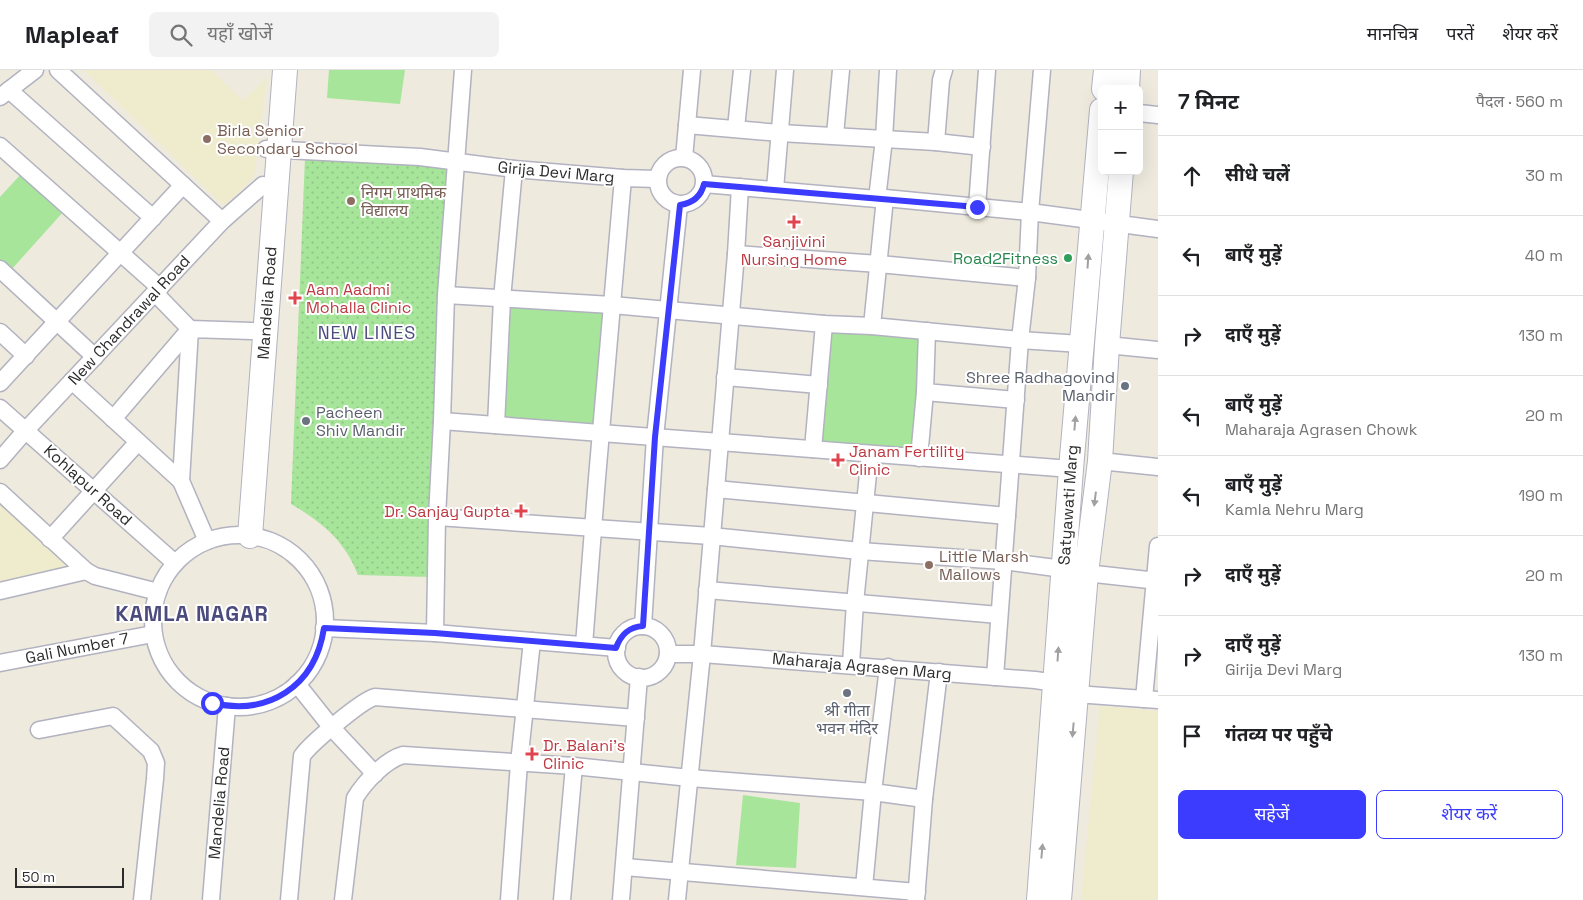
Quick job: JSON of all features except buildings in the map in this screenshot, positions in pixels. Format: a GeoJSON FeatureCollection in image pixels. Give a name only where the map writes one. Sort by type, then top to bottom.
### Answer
{"type":"FeatureCollection","features":[{"type":"Feature","properties":{"kind":"street"},"geometry":{"type":"LineString","coordinates":[[35,70],[5,94],[152,218]]}},
{"type":"Feature","properties":{"kind":"street"},"geometry":{"type":"LineString","coordinates":[[58,70],[222,221]]}},
{"type":"Feature","properties":{"kind":"street","name":"Mandelia Road"},"geometry":{"type":"LineString","coordinates":[[244,535],[272,149],[275,70]]}},
{"type":"Feature","properties":{"kind":"street","name":"Mandelia Road"},"geometry":{"type":"LineString","coordinates":[[244,535],[252,331],[263,185],[272,149],[285,70]]}},
{"type":"Feature","properties":{"kind":"street"},"geometry":{"type":"LineString","coordinates":[[435,633],[437,517],[446,295],[463,70]]}},
{"type":"Feature","properties":{"kind":"street"},"geometry":{"type":"LineString","coordinates":[[684,158],[692,70]]}},
{"type":"Feature","properties":{"kind":"street"},"geometry":{"type":"LineString","coordinates":[[736,128],[742,70]]}},
{"type":"Feature","properties":{"kind":"street"},"geometry":{"type":"LineString","coordinates":[[775,189],[785,70]]}},
{"type":"Feature","properties":{"kind":"street"},"geometry":{"type":"LineString","coordinates":[[835,135],[841,70]]}},
{"type":"Feature","properties":{"kind":"street"},"geometry":{"type":"LineString","coordinates":[[872,326],[879,264],[888,70]]}},
{"type":"Feature","properties":{"kind":"street"},"geometry":{"type":"LineString","coordinates":[[936,142],[941,80],[944,70]]}},
{"type":"Feature","properties":{"kind":"street"},"geometry":{"type":"LineString","coordinates":[[977,207],[987,70]]}},
{"type":"Feature","properties":{"kind":"street"},"geometry":{"type":"LineString","coordinates":[[995,677],[1042,70]]}},
{"type":"Feature","properties":{"kind":"street"},"geometry":{"type":"LineString","coordinates":[[1104,85],[1106,70]]}},
{"type":"Feature","properties":{"kind":"street"},"geometry":{"type":"LineString","coordinates":[[1127,85],[1128,70]]}},
{"type":"Feature","properties":{"kind":"street"},"geometry":{"type":"LineString","coordinates":[[1143,113],[1158,115]]}},
{"type":"Feature","properties":{"kind":"street"},"geometry":{"type":"LineString","coordinates":[[687,125],[780,133],[936,142],[982,147]]}},
{"type":"Feature","properties":{"kind":"street","name":"Satyawati Marg"},"geometry":{"type":"LineString","coordinates":[[1059,900],[1066,688],[1063,568],[1100,130]]}},
{"type":"Feature","properties":{"kind":"street"},"geometry":{"type":"LineString","coordinates":[[0,146],[121,252],[190,329],[181,481]]}},
{"type":"Feature","properties":{"kind":"street","name":"Girija Devi Marg"},"geometry":{"type":"LineString","coordinates":[[272,149],[420,157],[514,169],[657,179]]}},
{"type":"Feature","properties":{"kind":"street"},"geometry":{"type":"LineString","coordinates":[[684,158],[696,163],[704,174],[704,184],[700,195],[694,201],[680,205],[666,199],[658,186],[657,179],[663,165],[669,161],[684,158]]}},
{"type":"Feature","properties":{"kind":"street"},"geometry":{"type":"LineString","coordinates":[[496,425],[502,300],[514,169]]}},
{"type":"Feature","properties":{"kind":"street","name":"Satyawati Marg"},"geometry":{"type":"LineString","coordinates":[[1039,900],[1066,688],[1086,573],[1100,461],[1106,345],[1121,175]]}},
{"type":"Feature","properties":{"kind":"street"},"geometry":{"type":"LineString","coordinates":[[584,645],[623,178]]}},
{"type":"Feature","properties":{"kind":"street"},"geometry":{"type":"LineString","coordinates":[[704,184],[1030,212],[1158,229]]}},
{"type":"Feature","properties":{"kind":"street"},"geometry":{"type":"LineString","coordinates":[[0,382],[183,185]]}},
{"type":"Feature","properties":{"kind":"street","name":"New Chandrawal Road"},"geometry":{"type":"LineString","coordinates":[[0,460],[222,221],[263,185]]}},
{"type":"Feature","properties":{"kind":"street"},"geometry":{"type":"LineString","coordinates":[[678,900],[702,654],[736,254],[740,186]]}},
{"type":"Feature","properties":{"kind":"street"},"geometry":{"type":"LineString","coordinates":[[643,626],[655,437],[680,205]]}},
{"type":"Feature","properties":{"kind":"street"},"geometry":{"type":"LineString","coordinates":[[736,254],[879,264],[1027,278]]}},
{"type":"Feature","properties":{"kind":"street"},"geometry":{"type":"LineString","coordinates":[[0,269],[95,357]]}},
{"type":"Feature","properties":{"kind":"street"},"geometry":{"type":"LineString","coordinates":[[446,295],[502,300],[612,305],[1082,344]]}},
{"type":"Feature","properties":{"kind":"street"},"geometry":{"type":"LineString","coordinates":[[812,449],[824,324]]}},
{"type":"Feature","properties":{"kind":"street"},"geometry":{"type":"LineString","coordinates":[[190,329],[252,331]]}},
{"type":"Feature","properties":{"kind":"street"},"geometry":{"type":"LineString","coordinates":[[113,419],[190,329]]}},
{"type":"Feature","properties":{"kind":"street"},"geometry":{"type":"LineString","coordinates":[[919,458],[925,392],[927,331]]}},
{"type":"Feature","properties":{"kind":"street"},"geometry":{"type":"LineString","coordinates":[[0,332],[26,356]]}},
{"type":"Feature","properties":{"kind":"street"},"geometry":{"type":"LineString","coordinates":[[1106,345],[1158,350]]}},
{"type":"Feature","properties":{"kind":"street"},"geometry":{"type":"LineString","coordinates":[[725,377],[819,384]]}},
{"type":"Feature","properties":{"kind":"street"},"geometry":{"type":"LineString","coordinates":[[72,382],[181,481],[207,541]]}},
{"type":"Feature","properties":{"kind":"street"},"geometry":{"type":"LineString","coordinates":[[925,392],[1016,400]]}},
{"type":"Feature","properties":{"kind":"street","name":"Kohlapur Road"},"geometry":{"type":"LineString","coordinates":[[0,408],[175,563]]}},
{"type":"Feature","properties":{"kind":"street"},"geometry":{"type":"LineString","coordinates":[[442,421],[1071,469]]}},
{"type":"Feature","properties":{"kind":"street"},"geometry":{"type":"LineString","coordinates":[[50,539],[138,442]]}},
{"type":"Feature","properties":{"kind":"street"},"geometry":{"type":"LineString","coordinates":[[851,664],[855,603],[870,454]]}},
{"type":"Feature","properties":{"kind":"street"},"geometry":{"type":"LineString","coordinates":[[1100,461],[1158,468]]}},
{"type":"Feature","properties":{"kind":"street"},"geometry":{"type":"LineString","coordinates":[[716,489],[1006,516]]}},
{"type":"Feature","properties":{"kind":"street"},"geometry":{"type":"LineString","coordinates":[[0,492],[86,571],[95,576],[158,592]]}},
{"type":"Feature","properties":{"kind":"street"},"geometry":{"type":"LineString","coordinates":[[437,517],[712,536],[860,551],[1003,561],[1063,568]]}},
{"type":"Feature","properties":{"kind":"street"},"geometry":{"type":"LineString","coordinates":[[244,535],[260,537],[274,542],[288,550],[309,571],[317,584],[322,598],[324,613],[322,641],[313,664],[297,684],[285,694],[257,705],[242,707],[212,703],[197,697],[184,688],[173,677],[160,656],[153,634],[154,605],[162,581],[175,563],[187,552],[207,541],[244,535]]}},
{"type":"Feature","properties":{"kind":"street"},"geometry":{"type":"LineString","coordinates":[[1151,699],[1158,546]]}},
{"type":"Feature","properties":{"kind":"street"},"geometry":{"type":"LineString","coordinates":[[0,591],[86,571]]}},
{"type":"Feature","properties":{"kind":"street"},"geometry":{"type":"LineString","coordinates":[[1086,573],[1156,581]]}},
{"type":"Feature","properties":{"kind":"street"},"geometry":{"type":"LineString","coordinates":[[707,590],[999,615]]}},
{"type":"Feature","properties":{"kind":"street"},"geometry":{"type":"LineString","coordinates":[[643,626],[651,627],[658,631],[668,646],[668,654],[662,669],[647,677],[639,677],[624,671],[619,664],[616,648],[623,634],[635,627],[643,626]]}},
{"type":"Feature","properties":{"kind":"street"},"geometry":{"type":"LineString","coordinates":[[324,628],[435,633],[616,648]]}},
{"type":"Feature","properties":{"kind":"street","name":"Gali Number 7"},"geometry":{"type":"LineString","coordinates":[[0,663],[153,634]]}},
{"type":"Feature","properties":{"kind":"street"},"geometry":{"type":"LineString","coordinates":[[509,900],[519,763],[532,642]]}},
{"type":"Feature","properties":{"kind":"street","name":"Maharaja Agrasen Marg"},"geometry":{"type":"LineString","coordinates":[[668,654],[702,654],[888,667],[995,677],[1151,699]]}},
{"type":"Feature","properties":{"kind":"street"},"geometry":{"type":"LineString","coordinates":[[864,887],[888,667]]}},
{"type":"Feature","properties":{"kind":"street"},"geometry":{"type":"LineString","coordinates":[[625,867],[864,887],[916,896],[924,799],[939,672]]}},
{"type":"Feature","properties":{"kind":"street"},"geometry":{"type":"LineString","coordinates":[[621,900],[639,677]]}},
{"type":"Feature","properties":{"kind":"street"},"geometry":{"type":"LineString","coordinates":[[297,684],[332,728],[376,774]]}},
{"type":"Feature","properties":{"kind":"street"},"geometry":{"type":"LineString","coordinates":[[289,900],[301,761],[306,751],[368,699],[375,697],[636,718]]}},
{"type":"Feature","properties":{"kind":"street","name":"Mandelia Road"},"geometry":{"type":"LineString","coordinates":[[211,900],[227,706]]}},
{"type":"Feature","properties":{"kind":"street"},"geometry":{"type":"LineString","coordinates":[[39,730],[113,716],[151,751],[156,763],[142,900]]}},
{"type":"Feature","properties":{"kind":"street"},"geometry":{"type":"LineString","coordinates":[[343,900],[355,798],[391,760],[403,755],[574,766],[690,778],[873,792],[924,799]]}},
{"type":"Feature","properties":{"kind":"street"},"geometry":{"type":"LineString","coordinates":[[562,900],[574,766]]}},
{"type":"Feature","properties":{"kind":"shaded area","name":"Birla Senior Secondary School"},"geometry":{"type":"Polygon","coordinates":[[[84,70],[211,70],[243,101],[267,77],[254,177],[224,206],[84,70]]]}},
{"type":"Feature","properties":{"kind":"shaded area"},"geometry":{"type":"Polygon","coordinates":[[[0,498],[76,569],[0,586],[0,498]]]}},
{"type":"Feature","properties":{"kind":"shaded area"},"geometry":{"type":"Polygon","coordinates":[[[1100,706],[1158,711],[1158,900],[1081,900],[1100,706]]]}},
{"type":"Feature","properties":{"kind":"green space"},"geometry":{"type":"Polygon","coordinates":[[[329,70],[405,70],[400,104],[327,98],[329,70]]]}},
{"type":"Feature","properties":{"kind":"green space"},"geometry":{"type":"Polygon","coordinates":[[[305,157],[447,168],[431,577],[358,575],[353,563],[339,542],[322,525],[291,504],[305,157]]]}},
{"type":"Feature","properties":{"kind":"green space"},"geometry":{"type":"Polygon","coordinates":[[[22,173],[64,211],[11,270],[0,260],[0,197],[22,173]]]}},
{"type":"Feature","properties":{"kind":"green space"},"geometry":{"type":"Polygon","coordinates":[[[506,307],[606,313],[597,426],[498,419],[506,307]]]}},
{"type":"Feature","properties":{"kind":"green space"},"geometry":{"type":"Polygon","coordinates":[[[828,328],[925,335],[916,454],[817,446],[828,328]]]}},
{"type":"Feature","properties":{"kind":"green space"},"geometry":{"type":"Polygon","coordinates":[[[743,795],[800,803],[796,868],[736,865],[743,795]]]}},
{"type":"Feature","properties":{"kind":"place","name":"Birla Senior Secondary School"},"geometry":{"type":"Point","coordinates":[207,139]}},
{"type":"Feature","properties":{"kind":"place","name":"निगम प्राथमिक विद्यालय"},"geometry":{"type":"Point","coordinates":[351,201]}},
{"type":"Feature","properties":{"kind":"place","name":"Sanjivini Nursing Home"},"geometry":{"type":"Point","coordinates":[794,222]}},
{"type":"Feature","properties":{"kind":"place","name":"Road2Fitness"},"geometry":{"type":"Point","coordinates":[1068,258]}},
{"type":"Feature","properties":{"kind":"place","name":"Aam Aadmi Mohalla Clinic"},"geometry":{"type":"Point","coordinates":[295,298]}},
{"type":"Feature","properties":{"kind":"place","name":"Shree Radhagovind Mandir"},"geometry":{"type":"Point","coordinates":[1125,386]}},
{"type":"Feature","properties":{"kind":"place","name":"Pacheen Shiv Mandir"},"geometry":{"type":"Point","coordinates":[306,421]}},
{"type":"Feature","properties":{"kind":"place","name":"Janam Fertility Clinic"},"geometry":{"type":"Point","coordinates":[838,460]}},
{"type":"Feature","properties":{"kind":"place","name":"Dr. Sanjay Gupta"},"geometry":{"type":"Point","coordinates":[521,511]}},
{"type":"Feature","properties":{"kind":"place","name":"Little Marsh Mallows"},"geometry":{"type":"Point","coordinates":[929,565]}},
{"type":"Feature","properties":{"kind":"place","name":"श्री गीता भवन मंदिर"},"geometry":{"type":"Point","coordinates":[847,693]}},
{"type":"Feature","properties":{"kind":"place","name":"Dr. Balani's Clinic"},"geometry":{"type":"Point","coordinates":[532,754]}},
{"type":"Feature","properties":{"kind":"district","name":"NEW LINES"},"geometry":{"type":"Point","coordinates":[367,332]}},
{"type":"Feature","properties":{"kind":"district","name":"KAMLA NAGAR"},"geometry":{"type":"Point","coordinates":[192,613]}},
{"type":"Feature","properties":{"kind":"route"},"geometry":{"type":"LineString","coordinates":[[212,703],[242,707],[257,705],[285,694],[297,684],[313,664],[322,641],[324,628],[435,633],[616,648],[623,634],[635,627],[643,626],[655,437],[680,205],[694,201],[700,195],[704,184],[977,207]]}}]}
